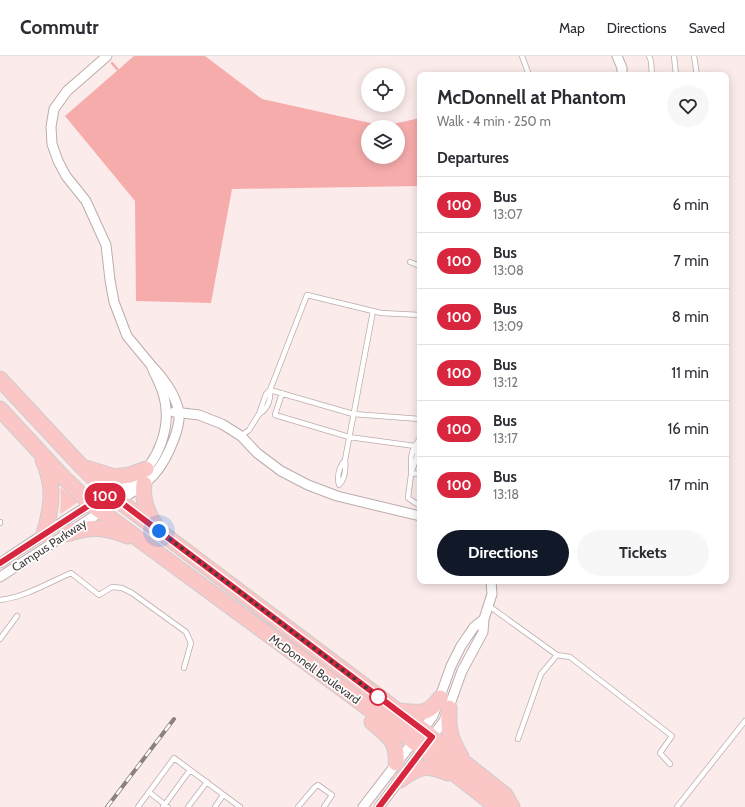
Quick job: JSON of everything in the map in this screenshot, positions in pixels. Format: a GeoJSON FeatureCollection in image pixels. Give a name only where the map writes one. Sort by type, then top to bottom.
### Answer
{"type":"FeatureCollection","features":[{"type":"Feature","properties":{"kind":"main road","name":"McDonnell Boulevard"},"geometry":{"type":"LineString","coordinates":[[0,379],[82,466],[114,497],[397,710],[422,739]]}},
{"type":"Feature","properties":{"kind":"main road","name":"McDonnell Boulevard"},"geometry":{"type":"LineString","coordinates":[[0,409],[61,476],[96,508],[364,705],[422,739],[462,770]]}},
{"type":"Feature","properties":{"kind":"main road"},"geometry":{"type":"LineString","coordinates":[[41,453],[48,470],[52,488],[50,511],[44,534]]}},
{"type":"Feature","properties":{"kind":"main road"},"geometry":{"type":"LineString","coordinates":[[82,466],[115,477],[130,475],[146,469]]}},
{"type":"Feature","properties":{"kind":"main road"},"geometry":{"type":"LineString","coordinates":[[144,484],[144,503],[159,531]]}},
{"type":"Feature","properties":{"kind":"main road"},"geometry":{"type":"LineString","coordinates":[[67,534],[83,529],[94,528],[108,530],[136,538]]}},
{"type":"Feature","properties":{"kind":"main road"},"geometry":{"type":"LineString","coordinates":[[397,710],[420,712],[428,711],[444,703],[448,727],[462,770],[437,769],[428,767],[413,770],[400,780]]}},
{"type":"Feature","properties":{"kind":"main road"},"geometry":{"type":"LineString","coordinates":[[364,705],[371,720],[392,740],[395,746],[396,763]]}},
{"type":"Feature","properties":{"kind":"street"},"geometry":{"type":"LineString","coordinates":[[107,56],[67,91],[54,109],[51,126],[52,144],[58,161],[66,176],[86,201],[106,245],[114,302],[127,336],[151,366],[164,379],[179,412],[178,429],[168,454],[154,476],[139,489],[114,497]]}},
{"type":"Feature","properties":{"kind":"street"},"geometry":{"type":"LineString","coordinates":[[617,56],[622,72]]}},
{"type":"Feature","properties":{"kind":"street"},"geometry":{"type":"LineString","coordinates":[[114,497],[146,469],[159,449],[166,424],[166,411],[163,394],[151,366]]}},
{"type":"Feature","properties":{"kind":"street"},"geometry":{"type":"LineString","coordinates":[[166,411],[199,415],[222,424],[241,436],[258,453],[281,471],[308,485],[337,496],[417,509]]}},
{"type":"Feature","properties":{"kind":"street","name":"Campus Parkway"},"geometry":{"type":"LineString","coordinates":[[0,563],[44,534],[96,508],[114,497]]}},
{"type":"Feature","properties":{"kind":"street","name":"Campus Parkway"},"geometry":{"type":"LineString","coordinates":[[0,577],[67,534],[96,508],[114,497]]}},
{"type":"Feature","properties":{"kind":"street"},"geometry":{"type":"LineString","coordinates":[[379,807],[400,780],[433,716],[444,703],[483,632],[484,619],[492,594],[492,584]]}},
{"type":"Feature","properties":{"kind":"street"},"geometry":{"type":"LineString","coordinates":[[363,807],[396,763],[444,721],[444,703],[451,666],[461,646],[474,627],[484,619]]}},
{"type":"Feature","properties":{"kind":"lane"},"geometry":{"type":"LineString","coordinates":[[522,56],[528,72]]}},
{"type":"Feature","properties":{"kind":"lane"},"geometry":{"type":"LineString","coordinates":[[649,56],[652,72]]}},
{"type":"Feature","properties":{"kind":"lane"},"geometry":{"type":"LineString","coordinates":[[674,56],[676,72]]}},
{"type":"Feature","properties":{"kind":"lane"},"geometry":{"type":"LineString","coordinates":[[694,56],[697,72]]}},
{"type":"Feature","properties":{"kind":"lane"},"geometry":{"type":"LineString","coordinates":[[410,262],[417,265]]}},
{"type":"Feature","properties":{"kind":"lane"},"geometry":{"type":"LineString","coordinates":[[241,436],[249,430],[259,414],[268,406],[271,396],[270,390],[307,295],[373,311],[417,315]]}},
{"type":"Feature","properties":{"kind":"lane"},"geometry":{"type":"LineString","coordinates":[[337,496],[340,466],[345,460],[373,311]]}},
{"type":"Feature","properties":{"kind":"lane"},"geometry":{"type":"LineString","coordinates":[[270,390],[353,414],[417,419]]}},
{"type":"Feature","properties":{"kind":"lane"},"geometry":{"type":"LineString","coordinates":[[282,393],[275,415],[349,437],[415,446]]}},
{"type":"Feature","properties":{"kind":"lane"},"geometry":{"type":"LineString","coordinates":[[417,443],[412,450],[408,498],[417,508]]}},
{"type":"Feature","properties":{"kind":"lane"},"geometry":{"type":"LineString","coordinates":[[411,473],[417,474]]}},
{"type":"Feature","properties":{"kind":"lane"},"geometry":{"type":"LineString","coordinates":[[0,600],[10,599],[71,573],[99,595],[112,587],[122,588],[132,593],[186,632],[191,643],[184,668]]}},
{"type":"Feature","properties":{"kind":"lane"},"geometry":{"type":"LineString","coordinates":[[489,606],[557,655],[570,657],[672,736],[660,754],[670,764]]}},
{"type":"Feature","properties":{"kind":"lane"},"geometry":{"type":"LineString","coordinates":[[0,639],[17,616]]}},
{"type":"Feature","properties":{"kind":"lane"},"geometry":{"type":"LineString","coordinates":[[518,739],[540,674],[557,655]]}},
{"type":"Feature","properties":{"kind":"lane"},"geometry":{"type":"LineString","coordinates":[[677,807],[745,721]]}},
{"type":"Feature","properties":{"kind":"lane"},"geometry":{"type":"LineString","coordinates":[[138,807],[174,758],[239,807]]}},
{"type":"Feature","properties":{"kind":"lane"},"geometry":{"type":"LineString","coordinates":[[148,792],[165,806],[190,770]]}},
{"type":"Feature","properties":{"kind":"lane"},"geometry":{"type":"LineString","coordinates":[[188,807],[207,782]]}},
{"type":"Feature","properties":{"kind":"lane"},"geometry":{"type":"LineString","coordinates":[[298,807],[315,786],[318,785],[332,795],[324,807]]}},
{"type":"Feature","properties":{"kind":"lane"},"geometry":{"type":"LineString","coordinates":[[215,807],[223,795]]}},
{"type":"Feature","properties":{"kind":"shaded area"},"geometry":{"type":"Polygon","coordinates":[[[134,56],[205,56],[262,99],[361,121],[361,164],[405,164],[405,121],[417,119],[417,186],[232,189],[211,303],[136,301],[135,201],[65,116],[134,56]]]}},
{"type":"Feature","properties":{"kind":"shaded area"},"geometry":{"type":"Polygon","coordinates":[[[60,488],[78,502],[62,513],[60,513],[60,488]]]}},
{"type":"Feature","properties":{"kind":"waterway"},"geometry":{"type":"LineString","coordinates":[[112,63],[118,70]]}},
{"type":"Feature","properties":{"kind":"railway"},"geometry":{"type":"LineString","coordinates":[[107,807],[174,719]]}},
{"type":"Feature","properties":{"kind":"bus line","name":"100"},"geometry":{"type":"LineString","coordinates":[[0,563],[91,504],[110,494],[432,737],[422,748],[379,807]]}},
{"type":"Feature","properties":{"kind":"route"},"geometry":{"type":"LineString","coordinates":[[159,531],[384,701],[378,697]]}}]}
